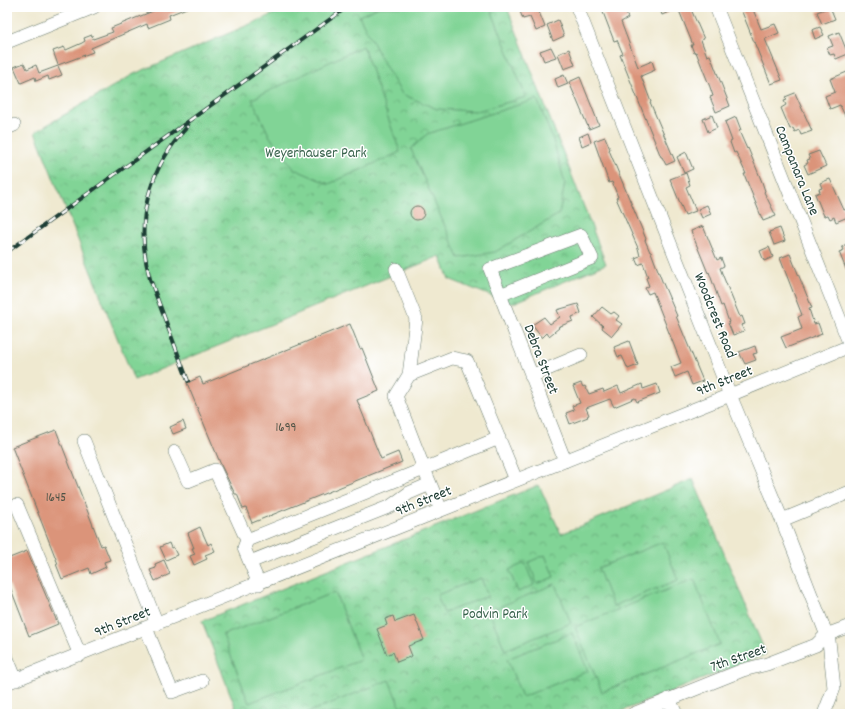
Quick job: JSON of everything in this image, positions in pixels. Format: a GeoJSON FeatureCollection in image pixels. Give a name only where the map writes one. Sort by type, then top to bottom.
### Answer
{"type":"FeatureCollection","features":[{"type":"Feature","properties":{"kind":"street"},"geometry":{"type":"LineString","coordinates":[[7,42],[94,7]]}},
{"type":"Feature","properties":{"kind":"street","name":"Woodcrest Road"},"geometry":{"type":"LineString","coordinates":[[577,7],[829,641],[834,688],[824,714]]}},
{"type":"Feature","properties":{"kind":"street","name":"Campanara Lane"},"geometry":{"type":"LineString","coordinates":[[716,7],[850,345]]}},
{"type":"Feature","properties":{"kind":"street","name":"Debra Street"},"geometry":{"type":"LineString","coordinates":[[500,295],[592,258],[581,235],[490,269],[500,295],[532,376],[565,461]]}},
{"type":"Feature","properties":{"kind":"street"},"geometry":{"type":"LineString","coordinates":[[396,269],[416,319],[409,375],[396,396],[441,510]]}},
{"type":"Feature","properties":{"kind":"street","name":"9th Street"},"geometry":{"type":"LineString","coordinates":[[12,682],[730,395],[850,345]]}},
{"type":"Feature","properties":{"kind":"street"},"geometry":{"type":"LineString","coordinates":[[532,376],[581,356]]}},
{"type":"Feature","properties":{"kind":"street"},"geometry":{"type":"LineString","coordinates":[[409,375],[452,358],[467,361],[516,480]]}},
{"type":"Feature","properties":{"kind":"street"},"geometry":{"type":"LineString","coordinates":[[246,540],[499,438]]}},
{"type":"Feature","properties":{"kind":"street"},"geometry":{"type":"LineString","coordinates":[[84,441],[151,626],[172,692],[202,681]]}},
{"type":"Feature","properties":{"kind":"street"},"geometry":{"type":"LineString","coordinates":[[175,452],[188,481],[216,470],[246,540],[244,548],[258,584]]}},
{"type":"Feature","properties":{"kind":"street"},"geometry":{"type":"LineString","coordinates":[[250,562],[391,506],[408,493],[430,484]]}},
{"type":"Feature","properties":{"kind":"street"},"geometry":{"type":"LineString","coordinates":[[782,520],[850,492]]}},
{"type":"Feature","properties":{"kind":"street"},"geometry":{"type":"LineString","coordinates":[[17,505],[80,655]]}},
{"type":"Feature","properties":{"kind":"street","name":"7th Street"},"geometry":{"type":"LineString","coordinates":[[633,714],[743,670],[767,664],[816,645],[826,635],[850,626]]}},
{"type":"Feature","properties":{"kind":"street"},"geometry":{"type":"LineString","coordinates":[[7,658],[12,682]]}},
{"type":"Feature","properties":{"kind":"street"},"geometry":{"type":"LineString","coordinates":[[670,699],[676,714]]}},
{"type":"Feature","properties":{"kind":"green space","name":"Weyerhauser Park"},"geometry":{"type":"Polygon","coordinates":[[[290,7],[507,7],[606,264],[511,304],[449,279],[440,256],[134,380],[35,132],[134,74],[290,7]]]}},
{"type":"Feature","properties":{"kind":"green space"},"geometry":{"type":"Polygon","coordinates":[[[379,7],[490,7],[526,97],[477,111],[437,109],[402,94],[359,16],[379,7]]]}},
{"type":"Feature","properties":{"kind":"green space"},"geometry":{"type":"Polygon","coordinates":[[[363,46],[400,152],[329,184],[294,169],[270,137],[252,99],[363,46]]]}},
{"type":"Feature","properties":{"kind":"green space"},"geometry":{"type":"Polygon","coordinates":[[[537,99],[553,140],[565,183],[559,214],[495,252],[459,258],[411,149],[427,134],[537,99]]]}},
{"type":"Feature","properties":{"kind":"green space","name":"Podvin Park"},"geometry":{"type":"Polygon","coordinates":[[[693,479],[766,654],[614,714],[238,714],[202,621],[539,485],[561,534],[693,479]]]}},
{"type":"Feature","properties":{"kind":"green space"},"geometry":{"type":"Polygon","coordinates":[[[663,542],[678,580],[613,606],[598,568],[663,542]]]}},
{"type":"Feature","properties":{"kind":"green space"},"geometry":{"type":"Polygon","coordinates":[[[545,555],[554,577],[537,584],[529,562],[545,555]]]}},
{"type":"Feature","properties":{"kind":"green space"},"geometry":{"type":"Polygon","coordinates":[[[525,563],[534,585],[518,592],[509,570],[525,563]]]}},
{"type":"Feature","properties":{"kind":"green space"},"geometry":{"type":"Polygon","coordinates":[[[481,578],[488,596],[444,613],[437,595],[481,578]]]}},
{"type":"Feature","properties":{"kind":"green space"},"geometry":{"type":"Polygon","coordinates":[[[694,579],[720,644],[602,692],[575,627],[694,579]]]}},
{"type":"Feature","properties":{"kind":"green space"},"geometry":{"type":"Polygon","coordinates":[[[555,584],[571,623],[505,650],[489,611],[555,584]]]}},
{"type":"Feature","properties":{"kind":"green space"},"geometry":{"type":"Polygon","coordinates":[[[335,592],[361,660],[249,703],[223,635],[335,592]]]}},
{"type":"Feature","properties":{"kind":"green space"},"geometry":{"type":"Polygon","coordinates":[[[572,633],[588,671],[522,697],[507,659],[572,633]]]}},
{"type":"Feature","properties":{"kind":"green space"},"geometry":{"type":"Polygon","coordinates":[[[389,680],[403,714],[304,714],[389,680]]]}},
{"type":"Feature","properties":{"kind":"building"},"geometry":{"type":"Polygon","coordinates":[[[163,7],[189,7],[169,15],[170,19],[148,28],[147,24],[91,48],[93,52],[58,65],[53,51],[64,47],[66,50],[82,43],[85,41],[84,38],[92,35],[93,39],[113,32],[111,28],[163,7]]]}},
{"type":"Feature","properties":{"kind":"building"},"geometry":{"type":"Polygon","coordinates":[[[524,7],[537,7],[545,27],[536,31],[530,17],[523,19],[519,9],[524,7]]]}},
{"type":"Feature","properties":{"kind":"building"},"geometry":{"type":"Polygon","coordinates":[[[601,7],[624,7],[628,18],[621,22],[638,67],[652,61],[655,70],[641,76],[650,102],[675,161],[666,165],[661,157],[620,55],[623,54],[617,40],[614,41],[601,7]]]}},
{"type":"Feature","properties":{"kind":"building"},"geometry":{"type":"Polygon","coordinates":[[[659,7],[690,7],[704,39],[701,40],[707,56],[710,55],[730,106],[716,112],[710,97],[713,96],[710,87],[696,52],[694,53],[691,45],[693,45],[678,8],[662,15],[659,7]]]}},
{"type":"Feature","properties":{"kind":"building"},"geometry":{"type":"Polygon","coordinates":[[[740,7],[752,7],[761,29],[775,24],[779,33],[765,39],[782,80],[771,84],[740,7]]]}},
{"type":"Feature","properties":{"kind":"building"},"geometry":{"type":"Polygon","coordinates":[[[830,7],[835,19],[822,24],[817,12],[830,7]]]}},
{"type":"Feature","properties":{"kind":"building"},"geometry":{"type":"Polygon","coordinates":[[[558,20],[564,36],[553,41],[547,25],[558,20]]]}},
{"type":"Feature","properties":{"kind":"building"},"geometry":{"type":"Polygon","coordinates":[[[820,27],[824,35],[815,39],[812,30],[820,27]]]}},
{"type":"Feature","properties":{"kind":"building"},"geometry":{"type":"Polygon","coordinates":[[[839,32],[848,54],[836,59],[834,54],[830,55],[827,48],[833,46],[829,36],[839,32]]]}},
{"type":"Feature","properties":{"kind":"building"},"geometry":{"type":"Polygon","coordinates":[[[551,47],[556,57],[544,61],[540,51],[551,47]]]}},
{"type":"Feature","properties":{"kind":"building"},"geometry":{"type":"Polygon","coordinates":[[[569,49],[575,65],[564,69],[558,54],[569,49]]]}},
{"type":"Feature","properties":{"kind":"building"},"geometry":{"type":"Polygon","coordinates":[[[24,63],[27,69],[36,65],[39,73],[58,66],[62,75],[49,80],[48,76],[36,81],[35,77],[21,83],[14,67],[24,63]]]}},
{"type":"Feature","properties":{"kind":"building"},"geometry":{"type":"Polygon","coordinates":[[[847,72],[850,80],[850,114],[845,116],[840,105],[830,109],[825,96],[835,92],[830,79],[847,72]]]}},
{"type":"Feature","properties":{"kind":"building"},"geometry":{"type":"Polygon","coordinates":[[[564,75],[568,84],[558,88],[555,79],[564,75]]]}},
{"type":"Feature","properties":{"kind":"building"},"geometry":{"type":"Polygon","coordinates":[[[580,77],[599,125],[589,129],[569,82],[580,77]]]}},
{"type":"Feature","properties":{"kind":"building"},"geometry":{"type":"Polygon","coordinates":[[[795,93],[812,131],[801,135],[799,130],[795,132],[793,128],[790,129],[781,108],[786,105],[784,101],[787,100],[785,97],[795,93]]]}},
{"type":"Feature","properties":{"kind":"building"},"geometry":{"type":"Polygon","coordinates":[[[712,115],[717,128],[708,132],[703,119],[712,115]]]}},
{"type":"Feature","properties":{"kind":"building"},"geometry":{"type":"Polygon","coordinates":[[[736,117],[741,130],[739,131],[747,149],[748,148],[762,182],[764,192],[776,216],[763,221],[744,174],[746,174],[736,152],[734,153],[730,142],[732,141],[725,122],[736,117]]]}},
{"type":"Feature","properties":{"kind":"building"},"geometry":{"type":"Polygon","coordinates":[[[588,133],[591,142],[582,146],[579,137],[588,133]]]}},
{"type":"Feature","properties":{"kind":"building"},"geometry":{"type":"Polygon","coordinates":[[[605,137],[646,239],[645,240],[703,381],[692,385],[687,372],[675,377],[671,367],[681,363],[653,292],[648,294],[645,288],[649,286],[646,278],[648,277],[643,263],[638,265],[635,258],[640,256],[638,248],[616,198],[618,197],[612,182],[609,183],[594,141],[605,137]]]}},
{"type":"Feature","properties":{"kind":"building"},"geometry":{"type":"Polygon","coordinates":[[[819,151],[826,166],[808,174],[804,165],[808,163],[807,160],[810,159],[808,155],[819,151]]]}},
{"type":"Feature","properties":{"kind":"building"},"geometry":{"type":"Polygon","coordinates":[[[686,152],[693,169],[684,173],[677,157],[686,152]]]}},
{"type":"Feature","properties":{"kind":"building"},"geometry":{"type":"Polygon","coordinates":[[[686,173],[690,185],[686,187],[696,211],[685,215],[670,179],[686,173]]]}},
{"type":"Feature","properties":{"kind":"building"},"geometry":{"type":"Polygon","coordinates":[[[830,179],[844,210],[850,208],[850,216],[836,222],[834,217],[830,219],[828,215],[824,216],[815,194],[820,192],[819,189],[822,188],[820,183],[830,179]]]}},
{"type":"Feature","properties":{"kind":"building"},"geometry":{"type":"Polygon","coordinates":[[[707,205],[711,214],[702,218],[698,209],[707,205]]]}},
{"type":"Feature","properties":{"kind":"building"},"geometry":{"type":"Polygon","coordinates":[[[417,206],[422,208],[424,213],[422,218],[417,220],[412,218],[410,213],[412,208],[417,206]]]}},
{"type":"Feature","properties":{"kind":"building"},"geometry":{"type":"Polygon","coordinates":[[[703,226],[717,260],[721,258],[724,266],[720,268],[740,317],[742,316],[745,324],[741,325],[744,331],[733,335],[723,305],[721,306],[709,272],[708,273],[691,231],[703,226]]]}},
{"type":"Feature","properties":{"kind":"building"},"geometry":{"type":"Polygon","coordinates":[[[780,228],[785,241],[774,245],[769,232],[780,228]]]}},
{"type":"Feature","properties":{"kind":"building"},"geometry":{"type":"Polygon","coordinates":[[[850,243],[850,279],[839,252],[844,250],[842,246],[850,243]]]}},
{"type":"Feature","properties":{"kind":"building"},"geometry":{"type":"Polygon","coordinates":[[[769,247],[773,257],[764,261],[760,251],[769,247]]]}},
{"type":"Feature","properties":{"kind":"building"},"geometry":{"type":"Polygon","coordinates":[[[790,254],[812,308],[809,309],[814,324],[818,323],[822,334],[786,348],[781,337],[802,329],[798,317],[802,315],[780,258],[790,254]]]}},
{"type":"Feature","properties":{"kind":"building"},"geometry":{"type":"Polygon","coordinates":[[[578,304],[581,313],[572,317],[573,321],[558,327],[559,328],[549,336],[547,333],[542,338],[532,325],[544,317],[550,324],[560,317],[557,310],[578,304]]]}},
{"type":"Feature","properties":{"kind":"building"},"geometry":{"type":"Polygon","coordinates":[[[602,307],[611,314],[614,312],[619,316],[616,320],[622,324],[612,336],[602,328],[603,326],[593,317],[602,307]]]}},
{"type":"Feature","properties":{"kind":"building"},"geometry":{"type":"Polygon","coordinates":[[[350,324],[360,349],[362,348],[379,391],[357,400],[381,459],[398,452],[402,462],[252,523],[246,508],[243,509],[237,494],[235,494],[221,465],[187,383],[200,377],[203,384],[350,324]]]}},
{"type":"Feature","properties":{"kind":"building"},"geometry":{"type":"Polygon","coordinates":[[[629,341],[638,365],[628,369],[622,356],[618,357],[614,347],[629,341]]]}},
{"type":"Feature","properties":{"kind":"building"},"geometry":{"type":"Polygon","coordinates":[[[755,346],[757,353],[753,354],[756,360],[745,364],[739,352],[755,346]]]}},
{"type":"Feature","properties":{"kind":"building"},"geometry":{"type":"Polygon","coordinates":[[[581,383],[583,387],[585,386],[589,394],[603,389],[604,392],[618,386],[621,393],[642,384],[643,389],[657,384],[660,393],[637,402],[635,398],[614,407],[610,399],[586,408],[589,415],[587,416],[588,417],[570,424],[566,413],[574,410],[572,406],[580,403],[573,386],[581,383]]]}},
{"type":"Feature","properties":{"kind":"building"},"geometry":{"type":"Polygon","coordinates":[[[183,421],[186,429],[173,434],[170,427],[183,421]]]}},
{"type":"Feature","properties":{"kind":"building"},"geometry":{"type":"Polygon","coordinates":[[[56,430],[101,546],[104,545],[110,560],[104,562],[106,567],[91,574],[89,568],[62,579],[56,564],[58,564],[12,447],[56,430]]]}},
{"type":"Feature","properties":{"kind":"building"},"geometry":{"type":"Polygon","coordinates":[[[200,527],[208,545],[211,543],[215,551],[205,555],[207,559],[194,565],[190,556],[195,554],[192,548],[194,548],[188,533],[200,527]]]}},
{"type":"Feature","properties":{"kind":"building"},"geometry":{"type":"Polygon","coordinates":[[[169,543],[177,555],[166,560],[160,547],[169,543]]]}},
{"type":"Feature","properties":{"kind":"building"},"geometry":{"type":"Polygon","coordinates":[[[27,551],[58,624],[29,636],[7,579],[7,559],[27,551]]]}},
{"type":"Feature","properties":{"kind":"building"},"geometry":{"type":"Polygon","coordinates":[[[164,560],[170,574],[155,581],[150,570],[156,568],[155,564],[164,560]]]}},
{"type":"Feature","properties":{"kind":"building"},"geometry":{"type":"Polygon","coordinates":[[[414,615],[424,640],[408,646],[412,656],[397,662],[393,652],[387,655],[377,629],[387,625],[385,619],[393,616],[395,622],[414,615]]]}},
{"type":"Feature","properties":{"kind":"railway"},"geometry":{"type":"LineString","coordinates":[[7,252],[347,7]]}},
{"type":"Feature","properties":{"kind":"railway"},"geometry":{"type":"LineString","coordinates":[[188,126],[174,143],[154,178],[144,217],[144,237],[145,258],[150,279],[188,381]]}}]}
